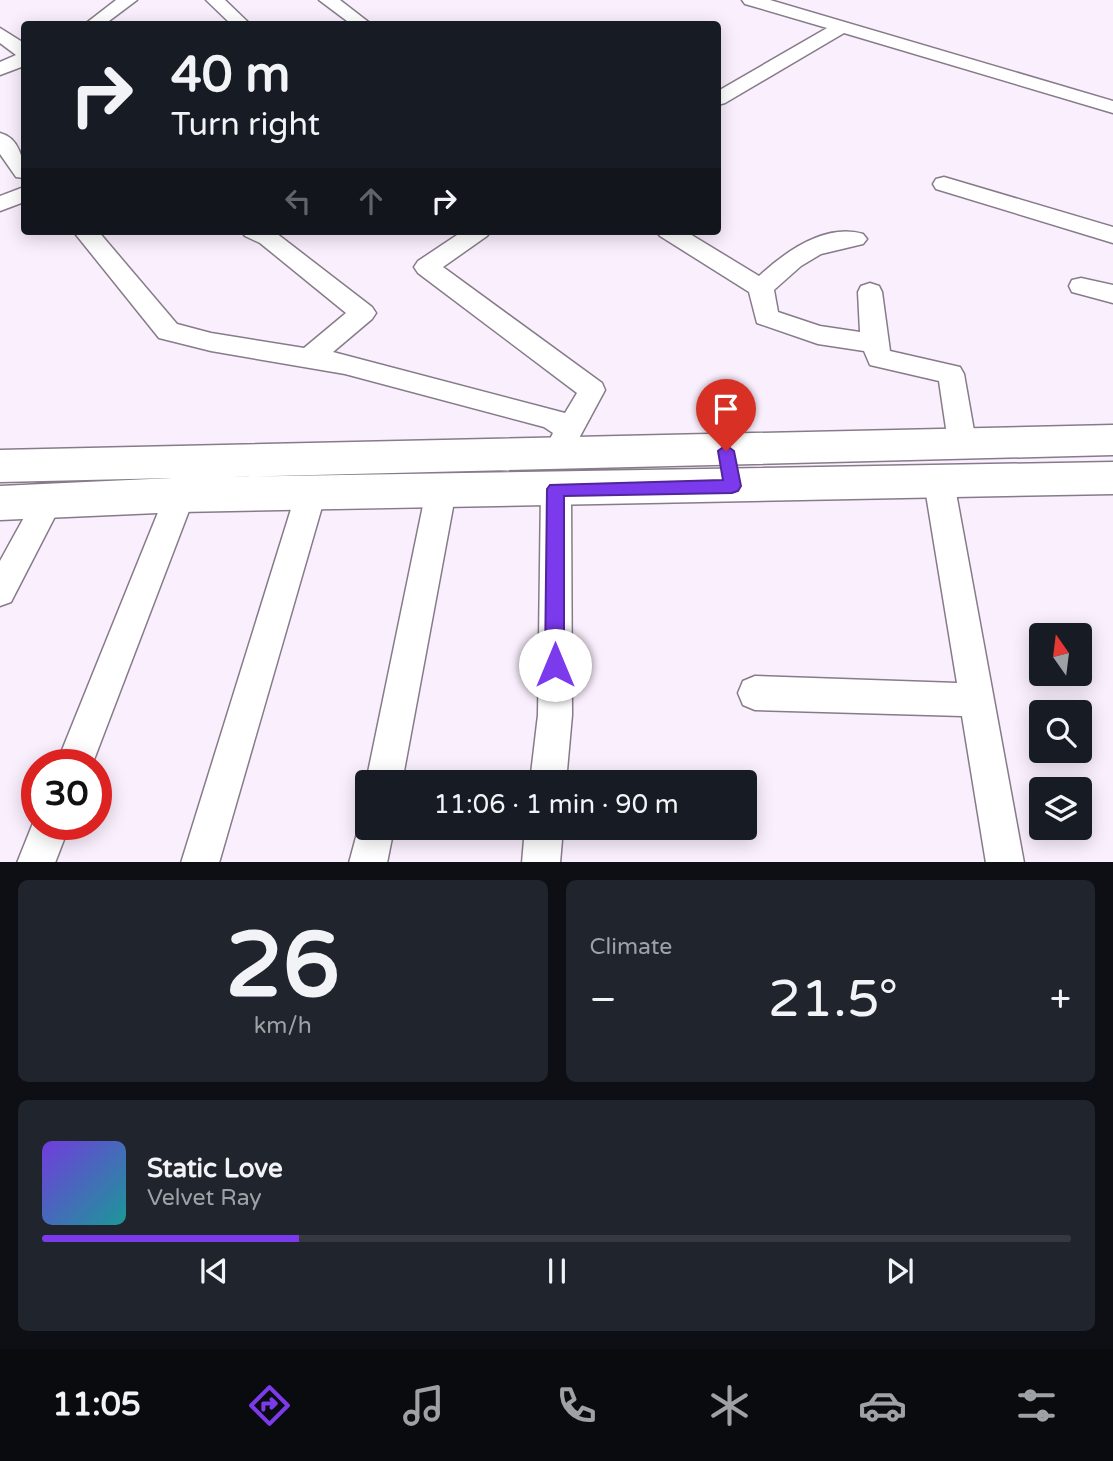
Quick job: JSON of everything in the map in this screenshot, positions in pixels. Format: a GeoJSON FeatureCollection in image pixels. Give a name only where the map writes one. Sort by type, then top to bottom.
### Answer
{"type":"FeatureCollection","features":[{"type":"Feature","properties":{"kind":"main road"},"geometry":{"type":"LineString","coordinates":[[729,469],[962,442],[1113,440]]}},
{"type":"Feature","properties":{"kind":"main road"},"geometry":{"type":"LineString","coordinates":[[0,503],[180,495],[441,491],[560,458]]}},
{"type":"Feature","properties":{"kind":"main road"},"geometry":{"type":"LineString","coordinates":[[0,466],[560,458],[939,482],[1113,478]]}},
{"type":"Feature","properties":{"kind":"street"},"geometry":{"type":"LineString","coordinates":[[98,21],[128,0]]}},
{"type":"Feature","properties":{"kind":"street"},"geometry":{"type":"LineString","coordinates":[[215,0],[238,21]]}},
{"type":"Feature","properties":{"kind":"street"},"geometry":{"type":"LineString","coordinates":[[328,0],[358,21]]}},
{"type":"Feature","properties":{"kind":"street"},"geometry":{"type":"LineString","coordinates":[[751,0],[1113,107]]}},
{"type":"Feature","properties":{"kind":"street"},"geometry":{"type":"LineString","coordinates":[[814,0],[1081,78]]}},
{"type":"Feature","properties":{"kind":"street"},"geometry":{"type":"LineString","coordinates":[[721,97],[842,27]]}},
{"type":"Feature","properties":{"kind":"street"},"geometry":{"type":"LineString","coordinates":[[0,34],[13,61]]}},
{"type":"Feature","properties":{"kind":"street"},"geometry":{"type":"LineString","coordinates":[[0,139],[21,168]]}},
{"type":"Feature","properties":{"kind":"street"},"geometry":{"type":"LineString","coordinates":[[944,184],[1113,234]]}},
{"type":"Feature","properties":{"kind":"street"},"geometry":{"type":"LineString","coordinates":[[0,204],[21,195]]}},
{"type":"Feature","properties":{"kind":"street"},"geometry":{"type":"LineString","coordinates":[[88,235],[168,331],[211,342],[345,364],[552,418],[560,458],[555,715],[549,770]]}},
{"type":"Feature","properties":{"kind":"street"},"geometry":{"type":"LineString","coordinates":[[263,235],[363,313],[309,358]]}},
{"type":"Feature","properties":{"kind":"street"},"geometry":{"type":"LineString","coordinates":[[473,235],[426,267],[592,390],[560,458]]}},
{"type":"Feature","properties":{"kind":"street"},"geometry":{"type":"LineString","coordinates":[[675,235],[761,288],[766,317],[818,335],[874,343]]}},
{"type":"Feature","properties":{"kind":"street"},"geometry":{"type":"LineString","coordinates":[[761,288],[795,256],[832,241],[855,239]]}},
{"type":"Feature","properties":{"kind":"street"},"geometry":{"type":"LineString","coordinates":[[870,292],[874,343],[879,358],[951,374],[962,442]]}},
{"type":"Feature","properties":{"kind":"street"},"geometry":{"type":"LineString","coordinates":[[939,482],[1005,862]]}},
{"type":"Feature","properties":{"kind":"street"},"geometry":{"type":"LineString","coordinates":[[386,770],[441,491]]}},
{"type":"Feature","properties":{"kind":"street"},"geometry":{"type":"LineString","coordinates":[[200,862],[311,493]]}},
{"type":"Feature","properties":{"kind":"street"},"geometry":{"type":"LineString","coordinates":[[80,749],[180,495]]}},
{"type":"Feature","properties":{"kind":"street"},"geometry":{"type":"LineString","coordinates":[[0,592],[48,501]]}},
{"type":"Feature","properties":{"kind":"street"},"geometry":{"type":"LineString","coordinates":[[755,693],[975,700]]}},
{"type":"Feature","properties":{"kind":"street"},"geometry":{"type":"LineString","coordinates":[[36,862],[45,840]]}},
{"type":"Feature","properties":{"kind":"street"},"geometry":{"type":"LineString","coordinates":[[368,862],[372,840]]}},
{"type":"Feature","properties":{"kind":"street"},"geometry":{"type":"LineString","coordinates":[[541,862],[543,840]]}},
{"type":"Feature","properties":{"kind":"route"},"geometry":{"type":"LineString","coordinates":[[555,665],[556,489],[732,486],[726,451]]}}]}
